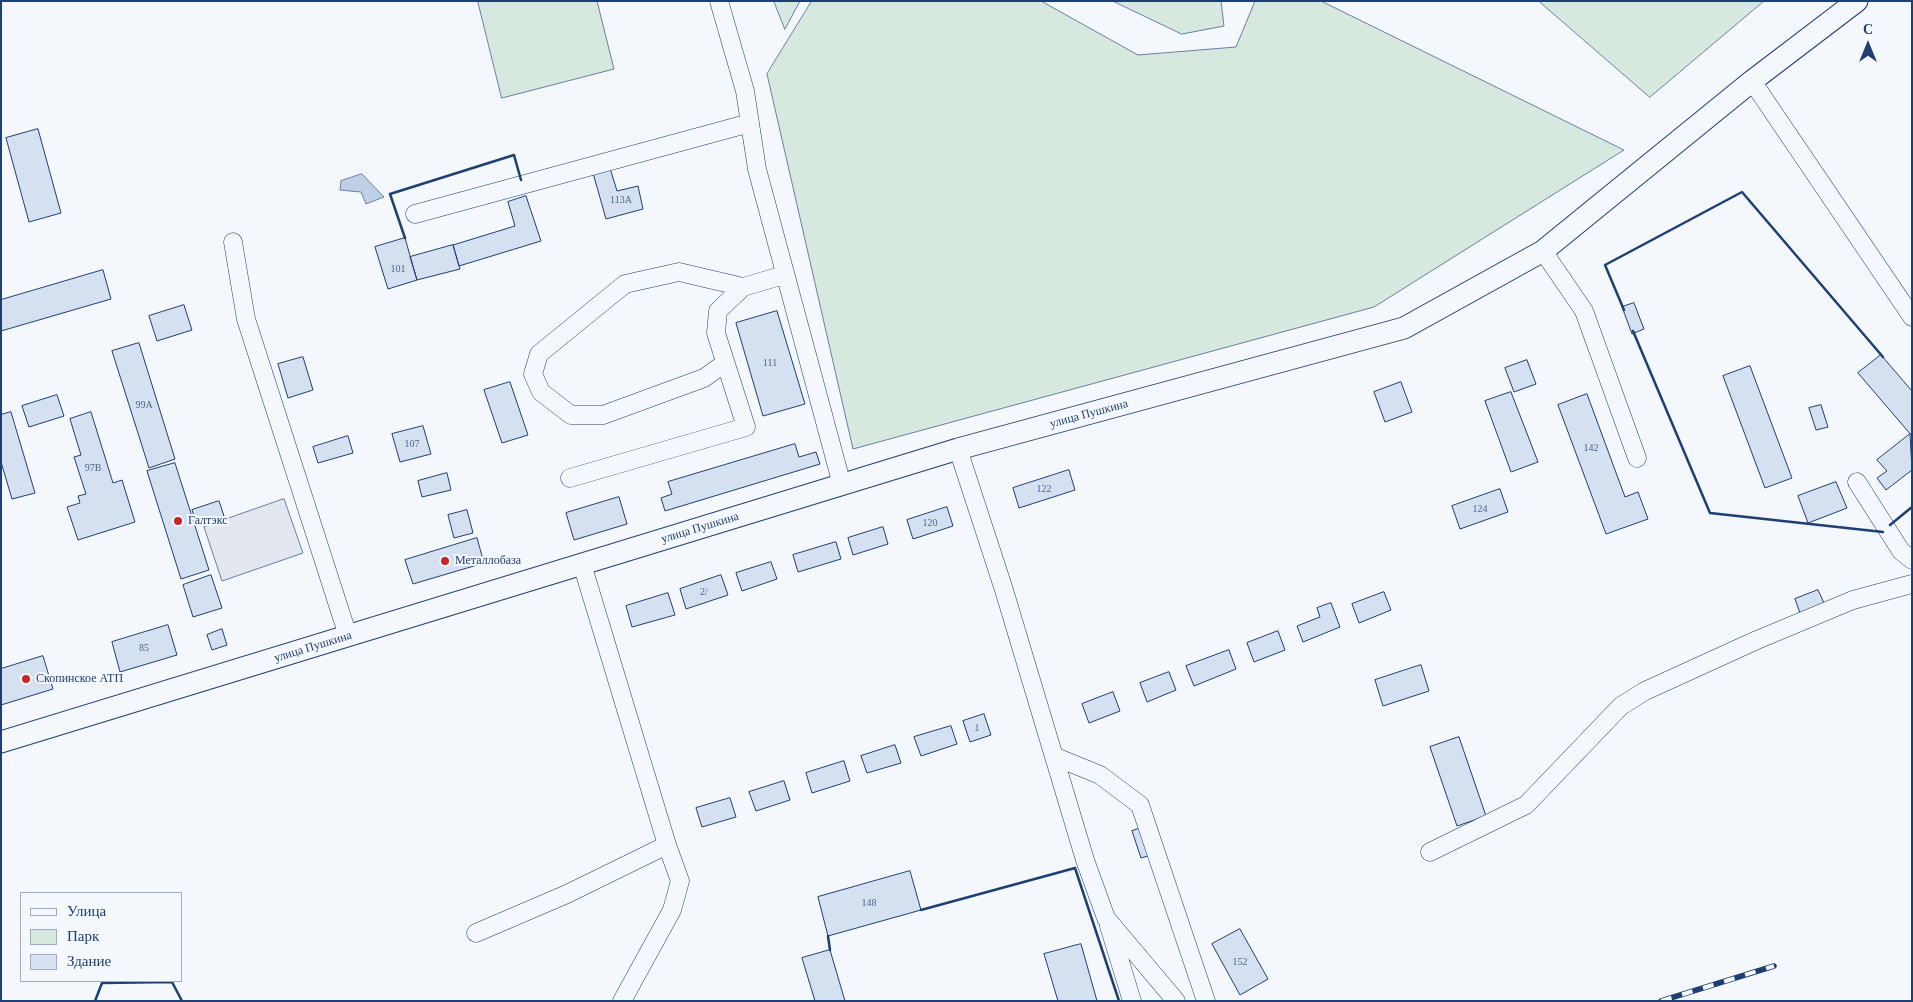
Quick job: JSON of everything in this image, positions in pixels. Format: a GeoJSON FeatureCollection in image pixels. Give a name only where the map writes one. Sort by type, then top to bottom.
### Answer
{"type":"FeatureCollection","features":[{"type":"Feature","properties":{"kind":"main road","name":"улица Пушкина"},"geometry":{"type":"LineString","coordinates":[[1,742],[958,449],[1404,328],[1543,251],[1752,81],[1857,1]]}},
{"type":"Feature","properties":{"kind":"lane"},"geometry":{"type":"LineString","coordinates":[[719,1],[746,91],[757,169],[842,485]]}},
{"type":"Feature","properties":{"kind":"lane"},"geometry":{"type":"LineString","coordinates":[[1752,81],[1912,317]]}},
{"type":"Feature","properties":{"kind":"lane"},"geometry":{"type":"LineString","coordinates":[[415,214],[750,123]]}},
{"type":"Feature","properties":{"kind":"lane"},"geometry":{"type":"LineString","coordinates":[[233,242],[246,318],[348,636]]}},
{"type":"Feature","properties":{"kind":"lane"},"geometry":{"type":"LineString","coordinates":[[1543,251],[1584,311],[1637,458]]}},
{"type":"Feature","properties":{"kind":"lane"},"geometry":{"type":"LineString","coordinates":[[725,363],[704,378],[603,415],[571,415],[541,392],[533,374],[539,354],[624,284],[679,272],[743,287]]}},
{"type":"Feature","properties":{"kind":"lane"},"geometry":{"type":"LineString","coordinates":[[570,478],[746,427],[716,332],[718,311],[743,287],[784,275]]}},
{"type":"Feature","properties":{"kind":"lane"},"geometry":{"type":"LineString","coordinates":[[958,449],[1056,757],[1085,860],[1106,918],[1132,1001]]}},
{"type":"Feature","properties":{"kind":"lane"},"geometry":{"type":"LineString","coordinates":[[1857,482],[1900,551],[1912,560]]}},
{"type":"Feature","properties":{"kind":"lane"},"geometry":{"type":"LineString","coordinates":[[582,564],[667,845],[680,881],[672,910],[622,1001]]}},
{"type":"Feature","properties":{"kind":"lane"},"geometry":{"type":"LineString","coordinates":[[1430,852],[1526,805],[1621,706],[1645,691],[1757,640],[1854,600],[1912,584]]}},
{"type":"Feature","properties":{"kind":"lane"},"geometry":{"type":"LineString","coordinates":[[1056,757],[1100,775],[1140,805],[1206,1001]]}},
{"type":"Feature","properties":{"kind":"lane"},"geometry":{"type":"LineString","coordinates":[[476,933],[576,890],[667,845]]}},
{"type":"Feature","properties":{"kind":"lane"},"geometry":{"type":"LineString","coordinates":[[1106,918],[1176,1001]]}},
{"type":"Feature","properties":{"kind":"green space"},"geometry":{"type":"Polygon","coordinates":[[[478,1],[597,1],[614,69],[502,98],[478,1]]]}},
{"type":"Feature","properties":{"kind":"green space"},"geometry":{"type":"Polygon","coordinates":[[[774,1],[800,1],[785,29],[774,1]]]}},
{"type":"Feature","properties":{"kind":"green space"},"geometry":{"type":"Polygon","coordinates":[[[812,1],[1041,1],[1138,55],[1236,47],[1255,1],[1321,1],[1624,150],[1374,307],[853,449],[767,74],[812,1]]]}},
{"type":"Feature","properties":{"kind":"green space"},"geometry":{"type":"Polygon","coordinates":[[[1113,1],[1221,1],[1224,26],[1182,34],[1113,1]]]}},
{"type":"Feature","properties":{"kind":"green space"},"geometry":{"type":"Polygon","coordinates":[[[1539,1],[1764,1],[1650,97],[1539,1]]]}},
{"type":"Feature","properties":{"kind":"shaded area"},"geometry":{"type":"Polygon","coordinates":[[[284,499],[303,553],[222,581],[204,527],[284,499]]]}},
{"type":"Feature","properties":{"kind":"water"},"geometry":{"type":"Polygon","coordinates":[[[362,174],[384,197],[366,204],[361,192],[340,190],[341,181],[362,174]]]}},
{"type":"Feature","properties":{"kind":"building"},"geometry":{"type":"Polygon","coordinates":[[[38,129],[61,213],[29,222],[6,138],[38,129]]]}},
{"type":"Feature","properties":{"kind":"building"},"geometry":{"type":"Polygon","coordinates":[[[610,168],[617,191],[638,186],[643,209],[606,219],[593,173],[610,168]]]}},
{"type":"Feature","properties":{"kind":"building"},"geometry":{"type":"Polygon","coordinates":[[[526,196],[541,241],[459,266],[453,245],[515,226],[508,202],[526,196]]]}},
{"type":"Feature","properties":{"kind":"building"},"geometry":{"type":"Polygon","coordinates":[[[405,238],[417,280],[388,289],[375,247],[405,238]]]}},
{"type":"Feature","properties":{"kind":"building"},"geometry":{"type":"Polygon","coordinates":[[[453,245],[460,269],[417,280],[410,257],[453,245]]]}},
{"type":"Feature","properties":{"kind":"building"},"geometry":{"type":"Polygon","coordinates":[[[103,270],[111,299],[1,331],[1,300],[103,270]]]}},
{"type":"Feature","properties":{"kind":"building"},"geometry":{"type":"Polygon","coordinates":[[[1634,303],[1644,329],[1632,334],[1622,307],[1634,303]]]}},
{"type":"Feature","properties":{"kind":"building"},"geometry":{"type":"Polygon","coordinates":[[[184,305],[192,330],[157,341],[149,316],[184,305]]]}},
{"type":"Feature","properties":{"kind":"building"},"geometry":{"type":"Polygon","coordinates":[[[777,311],[805,404],[763,416],[736,323],[777,311]]]}},
{"type":"Feature","properties":{"kind":"building"},"geometry":{"type":"Polygon","coordinates":[[[139,343],[175,459],[149,468],[112,351],[139,343]]]}},
{"type":"Feature","properties":{"kind":"building"},"geometry":{"type":"Polygon","coordinates":[[[1881,355],[1912,391],[1912,436],[1858,373],[1881,355]]]}},
{"type":"Feature","properties":{"kind":"building"},"geometry":{"type":"Polygon","coordinates":[[[303,357],[313,390],[288,398],[278,364],[303,357]]]}},
{"type":"Feature","properties":{"kind":"building"},"geometry":{"type":"Polygon","coordinates":[[[1527,360],[1536,384],[1514,392],[1505,368],[1527,360]]]}},
{"type":"Feature","properties":{"kind":"building"},"geometry":{"type":"Polygon","coordinates":[[[1750,366],[1792,478],[1765,488],[1723,376],[1750,366]]]}},
{"type":"Feature","properties":{"kind":"building"},"geometry":{"type":"Polygon","coordinates":[[[510,382],[528,435],[502,443],[484,390],[510,382]]]}},
{"type":"Feature","properties":{"kind":"building"},"geometry":{"type":"Polygon","coordinates":[[[1401,382],[1412,412],[1385,422],[1374,392],[1401,382]]]}},
{"type":"Feature","properties":{"kind":"building"},"geometry":{"type":"Polygon","coordinates":[[[1511,392],[1538,462],[1511,472],[1485,401],[1511,392]]]}},
{"type":"Feature","properties":{"kind":"building"},"geometry":{"type":"Polygon","coordinates":[[[1587,394],[1625,497],[1638,492],[1648,519],[1606,534],[1558,405],[1587,394]]]}},
{"type":"Feature","properties":{"kind":"building"},"geometry":{"type":"Polygon","coordinates":[[[57,395],[64,416],[29,427],[22,406],[57,395]]]}},
{"type":"Feature","properties":{"kind":"building"},"geometry":{"type":"Polygon","coordinates":[[[1821,405],[1828,427],[1816,430],[1809,408],[1821,405]]]}},
{"type":"Feature","properties":{"kind":"building"},"geometry":{"type":"Polygon","coordinates":[[[11,412],[35,493],[12,499],[1,462],[1,415],[11,412]]]}},
{"type":"Feature","properties":{"kind":"building"},"geometry":{"type":"Polygon","coordinates":[[[91,412],[113,483],[122,480],[135,522],[78,540],[67,507],[80,503],[78,496],[86,494],[74,457],[81,455],[70,419],[91,412]]]}},
{"type":"Feature","properties":{"kind":"building"},"geometry":{"type":"Polygon","coordinates":[[[423,426],[431,454],[400,462],[392,434],[423,426]]]}},
{"type":"Feature","properties":{"kind":"building"},"geometry":{"type":"Polygon","coordinates":[[[1910,434],[1912,470],[1886,490],[1877,478],[1887,471],[1877,460],[1910,434]]]}},
{"type":"Feature","properties":{"kind":"building"},"geometry":{"type":"Polygon","coordinates":[[[348,436],[353,453],[318,463],[313,447],[348,436]]]}},
{"type":"Feature","properties":{"kind":"building"},"geometry":{"type":"Polygon","coordinates":[[[795,444],[799,457],[816,452],[820,464],[665,511],[661,498],[672,494],[668,482],[795,444]]]}},
{"type":"Feature","properties":{"kind":"building","name":"Галтэкс"},"geometry":{"type":"Polygon","coordinates":[[[175,463],[209,570],[181,579],[147,471],[175,463]]]}},
{"type":"Feature","properties":{"kind":"building"},"geometry":{"type":"Polygon","coordinates":[[[1069,470],[1075,490],[1019,508],[1013,488],[1069,470]]]}},
{"type":"Feature","properties":{"kind":"building"},"geometry":{"type":"Polygon","coordinates":[[[447,473],[451,490],[422,497],[418,481],[447,473]]]}},
{"type":"Feature","properties":{"kind":"building"},"geometry":{"type":"Polygon","coordinates":[[[1836,482],[1847,508],[1808,523],[1798,496],[1836,482]]]}},
{"type":"Feature","properties":{"kind":"building"},"geometry":{"type":"Polygon","coordinates":[[[1500,489],[1508,512],[1460,529],[1452,506],[1500,489]]]}},
{"type":"Feature","properties":{"kind":"building"},"geometry":{"type":"Polygon","coordinates":[[[619,497],[627,524],[574,540],[566,513],[619,497]]]}},
{"type":"Feature","properties":{"kind":"building"},"geometry":{"type":"Polygon","coordinates":[[[219,501],[224,516],[197,525],[192,510],[219,501]]]}},
{"type":"Feature","properties":{"kind":"building"},"geometry":{"type":"Polygon","coordinates":[[[947,507],[953,526],[913,539],[907,520],[947,507]]]}},
{"type":"Feature","properties":{"kind":"building"},"geometry":{"type":"Polygon","coordinates":[[[467,510],[473,533],[454,538],[448,515],[467,510]]]}},
{"type":"Feature","properties":{"kind":"building"},"geometry":{"type":"Polygon","coordinates":[[[883,527],[888,544],[853,555],[848,538],[883,527]]]}},
{"type":"Feature","properties":{"kind":"building","name":"Металлобаза"},"geometry":{"type":"Polygon","coordinates":[[[477,538],[484,563],[413,584],[405,560],[477,538]]]}},
{"type":"Feature","properties":{"kind":"building"},"geometry":{"type":"Polygon","coordinates":[[[836,542],[841,559],[798,572],[793,555],[836,542]]]}},
{"type":"Feature","properties":{"kind":"building"},"geometry":{"type":"Polygon","coordinates":[[[771,562],[777,579],[742,591],[736,573],[771,562]]]}},
{"type":"Feature","properties":{"kind":"building"},"geometry":{"type":"Polygon","coordinates":[[[211,575],[222,608],[193,617],[183,585],[211,575]]]}},
{"type":"Feature","properties":{"kind":"building"},"geometry":{"type":"Polygon","coordinates":[[[721,575],[728,595],[686,609],[680,589],[721,575]]]}},
{"type":"Feature","properties":{"kind":"building"},"geometry":{"type":"Polygon","coordinates":[[[1818,590],[1824,603],[1800,613],[1795,599],[1818,590]]]}},
{"type":"Feature","properties":{"kind":"building"},"geometry":{"type":"Polygon","coordinates":[[[1384,592],[1391,610],[1359,623],[1352,604],[1384,592]]]}},
{"type":"Feature","properties":{"kind":"building"},"geometry":{"type":"Polygon","coordinates":[[[668,593],[675,615],[632,627],[626,606],[668,593]]]}},
{"type":"Feature","properties":{"kind":"building"},"geometry":{"type":"Polygon","coordinates":[[[1331,603],[1340,627],[1303,642],[1297,626],[1320,617],[1317,608],[1331,603]]]}},
{"type":"Feature","properties":{"kind":"building"},"geometry":{"type":"Polygon","coordinates":[[[168,625],[177,655],[120,672],[112,642],[168,625]]]}},
{"type":"Feature","properties":{"kind":"building"},"geometry":{"type":"Polygon","coordinates":[[[222,629],[227,645],[212,650],[207,635],[222,629]]]}},
{"type":"Feature","properties":{"kind":"building"},"geometry":{"type":"Polygon","coordinates":[[[1278,631],[1285,650],[1254,662],[1247,643],[1278,631]]]}},
{"type":"Feature","properties":{"kind":"building"},"geometry":{"type":"Polygon","coordinates":[[[1229,650],[1236,669],[1194,686],[1186,666],[1229,650]]]}},
{"type":"Feature","properties":{"kind":"building","name":"Скопинское АТП"},"geometry":{"type":"Polygon","coordinates":[[[43,656],[53,689],[1,705],[1,669],[43,656]]]}},
{"type":"Feature","properties":{"kind":"building"},"geometry":{"type":"Polygon","coordinates":[[[1421,665],[1429,691],[1383,706],[1375,680],[1421,665]]]}},
{"type":"Feature","properties":{"kind":"building"},"geometry":{"type":"Polygon","coordinates":[[[1169,672],[1176,690],[1147,702],[1140,683],[1169,672]]]}},
{"type":"Feature","properties":{"kind":"building"},"geometry":{"type":"Polygon","coordinates":[[[1113,692],[1120,711],[1089,723],[1082,704],[1113,692]]]}},
{"type":"Feature","properties":{"kind":"building"},"geometry":{"type":"Polygon","coordinates":[[[984,714],[991,735],[970,742],[963,721],[984,714]]]}},
{"type":"Feature","properties":{"kind":"building"},"geometry":{"type":"Polygon","coordinates":[[[951,726],[957,744],[921,756],[914,737],[951,726]]]}},
{"type":"Feature","properties":{"kind":"building"},"geometry":{"type":"Polygon","coordinates":[[[1459,737],[1486,816],[1457,826],[1430,747],[1459,737]]]}},
{"type":"Feature","properties":{"kind":"building"},"geometry":{"type":"Polygon","coordinates":[[[895,745],[901,763],[867,773],[861,756],[895,745]]]}},
{"type":"Feature","properties":{"kind":"building"},"geometry":{"type":"Polygon","coordinates":[[[844,761],[850,781],[812,793],[806,773],[844,761]]]}},
{"type":"Feature","properties":{"kind":"building"},"geometry":{"type":"Polygon","coordinates":[[[784,781],[790,800],[756,811],[749,792],[784,781]]]}},
{"type":"Feature","properties":{"kind":"building"},"geometry":{"type":"Polygon","coordinates":[[[730,798],[736,817],[702,827],[696,808],[730,798]]]}},
{"type":"Feature","properties":{"kind":"building"},"geometry":{"type":"Polygon","coordinates":[[[1154,824],[1164,851],[1141,858],[1132,831],[1154,824]]]}},
{"type":"Feature","properties":{"kind":"building"},"geometry":{"type":"Polygon","coordinates":[[[910,871],[921,910],[828,936],[818,897],[910,871]]]}},
{"type":"Feature","properties":{"kind":"building"},"geometry":{"type":"Polygon","coordinates":[[[1240,929],[1268,979],[1240,995],[1212,944],[1240,929]]]}},
{"type":"Feature","properties":{"kind":"building"},"geometry":{"type":"Polygon","coordinates":[[[1081,944],[1097,1001],[1058,1001],[1044,954],[1081,944]]]}},
{"type":"Feature","properties":{"kind":"building"},"geometry":{"type":"Polygon","coordinates":[[[830,950],[845,1001],[815,1001],[802,958],[830,950]]]}},
{"type":"Feature","properties":{"kind":"railway"},"geometry":{"type":"LineString","coordinates":[[1661,1001],[1774,966]]}},
{"type":"Feature","properties":{"kind":"wall"},"geometry":{"type":"LineString","coordinates":[[405,238],[390,194],[514,155],[521,180]]}},
{"type":"Feature","properties":{"kind":"wall"},"geometry":{"type":"LineString","coordinates":[[1624,310],[1605,265],[1742,192],[1883,357]]}},
{"type":"Feature","properties":{"kind":"wall"},"geometry":{"type":"LineString","coordinates":[[1633,331],[1710,513],[1883,532]]}},
{"type":"Feature","properties":{"kind":"wall"},"geometry":{"type":"LineString","coordinates":[[1890,525],[1912,507]]}},
{"type":"Feature","properties":{"kind":"wall"},"geometry":{"type":"LineString","coordinates":[[921,910],[1075,868],[1119,1001]]}},
{"type":"Feature","properties":{"kind":"wall"},"geometry":{"type":"LineString","coordinates":[[828,936],[830,950]]}},
{"type":"Feature","properties":{"kind":"wall"},"geometry":{"type":"LineString","coordinates":[[95,1001],[102,983],[172,982],[182,1001]]}},
{"type":"Feature","properties":{"kind":"place","name":"Галтэкс"},"geometry":{"type":"Point","coordinates":[178,521]}},
{"type":"Feature","properties":{"kind":"place","name":"Металлобаза"},"geometry":{"type":"Point","coordinates":[445,561]}},
{"type":"Feature","properties":{"kind":"place","name":"Скопинское АТП"},"geometry":{"type":"Point","coordinates":[26,679]}}]}
